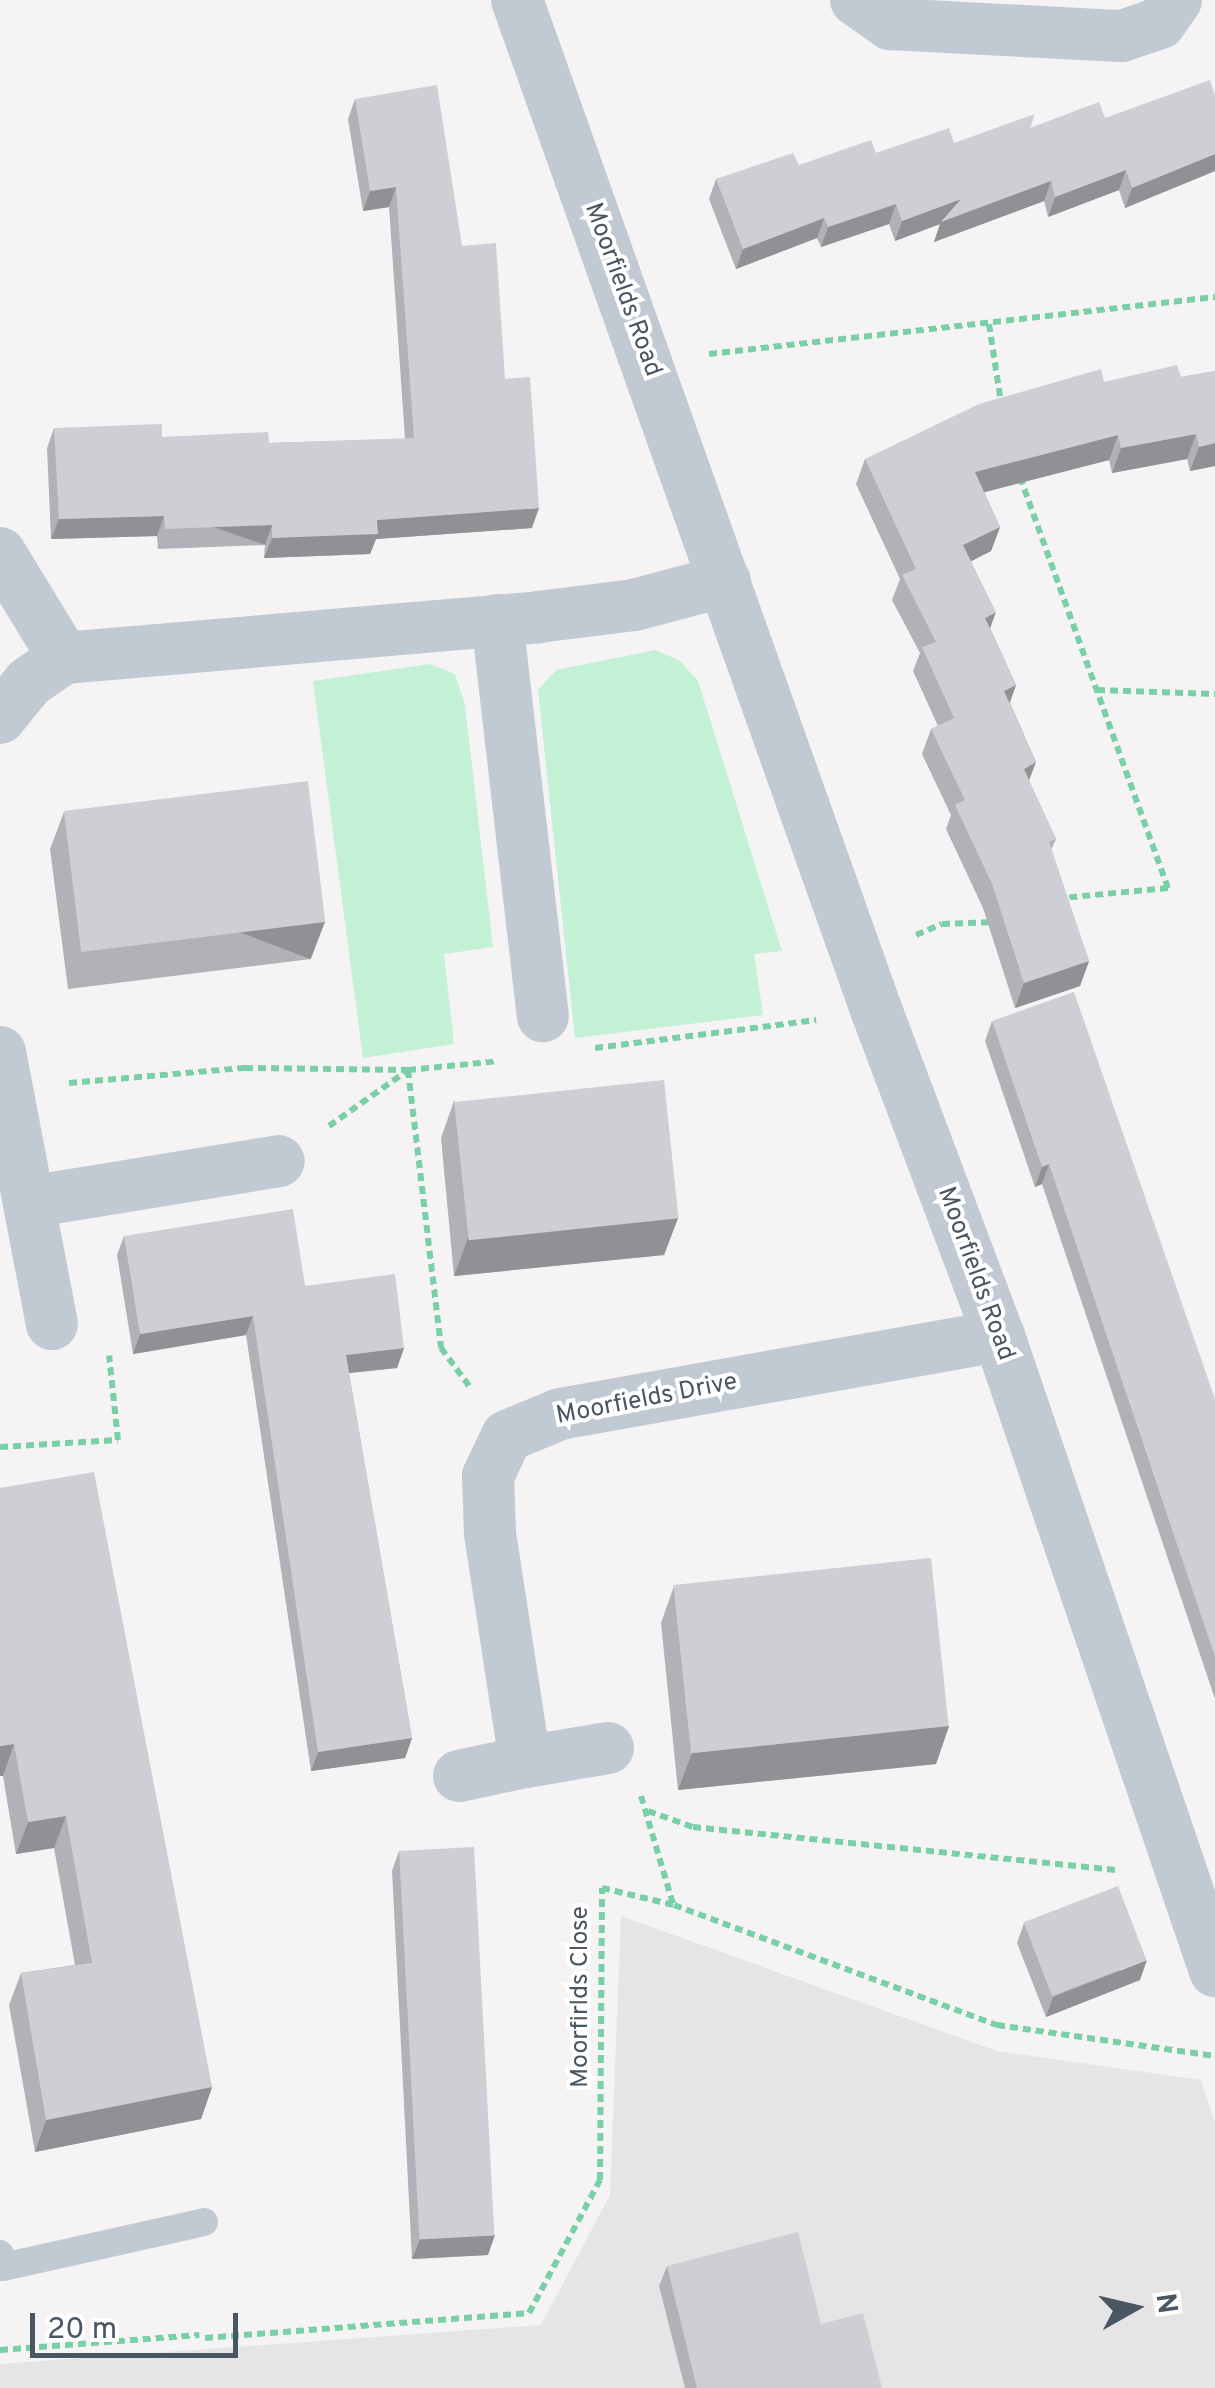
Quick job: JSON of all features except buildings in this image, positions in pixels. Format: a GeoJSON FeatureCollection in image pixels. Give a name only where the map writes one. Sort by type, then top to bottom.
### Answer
{"type":"FeatureCollection","features":[{"type":"Feature","properties":{"kind":"street","name":"Moorfields Road"},"geometry":{"type":"LineString","coordinates":[[517,0],[877,1012],[1000,1336],[1215,1971]]}},
{"type":"Feature","properties":{"kind":"street"},"geometry":{"type":"LineString","coordinates":[[856,0],[890,24],[1122,36],[1160,22],[1176,0]]}},
{"type":"Feature","properties":{"kind":"street"},"geometry":{"type":"LineString","coordinates":[[0,553],[64,658]]}},
{"type":"Feature","properties":{"kind":"street"},"geometry":{"type":"LineString","coordinates":[[0,718],[29,682],[64,658],[634,604],[725,581]]}},
{"type":"Feature","properties":{"kind":"street"},"geometry":{"type":"LineString","coordinates":[[496,620],[543,1016]]}},
{"type":"Feature","properties":{"kind":"street"},"geometry":{"type":"LineString","coordinates":[[3,1070],[52,1324]]}},
{"type":"Feature","properties":{"kind":"street"},"geometry":{"type":"LineString","coordinates":[[28,1202],[279,1161]]}},
{"type":"Feature","properties":{"kind":"street","name":"Moorfields Drive"},"geometry":{"type":"LineString","coordinates":[[507,1436],[560,1414],[1000,1336]]}},
{"type":"Feature","properties":{"kind":"street"},"geometry":{"type":"LineString","coordinates":[[507,1436],[488,1476],[490,1532],[525,1762]]}},
{"type":"Feature","properties":{"kind":"street"},"geometry":{"type":"LineString","coordinates":[[459,1776],[608,1748]]}},
{"type":"Feature","properties":{"kind":"lane"},"geometry":{"type":"LineString","coordinates":[[0,2254],[3,2266],[204,2222]]}},
{"type":"Feature","properties":{"kind":"path"},"geometry":{"type":"LineString","coordinates":[[648,360],[1215,297]]}},
{"type":"Feature","properties":{"kind":"path"},"geometry":{"type":"LineString","coordinates":[[990,324],[1003,410]]}},
{"type":"Feature","properties":{"kind":"path"},"geometry":{"type":"LineString","coordinates":[[1016,464],[1168,888],[1058,898]]}},
{"type":"Feature","properties":{"kind":"path"},"geometry":{"type":"LineString","coordinates":[[1097,690],[1215,694]]}},
{"type":"Feature","properties":{"kind":"path"},"geometry":{"type":"LineString","coordinates":[[860,960],[942,924],[986,926],[1004,919]]}},
{"type":"Feature","properties":{"kind":"path"},"geometry":{"type":"LineString","coordinates":[[582,1050],[877,1012]]}},
{"type":"Feature","properties":{"kind":"path"},"geometry":{"type":"LineString","coordinates":[[3,1070],[408,1070],[513,1059]]}},
{"type":"Feature","properties":{"kind":"path"},"geometry":{"type":"LineString","coordinates":[[279,1161],[408,1070]]}},
{"type":"Feature","properties":{"kind":"path"},"geometry":{"type":"LineString","coordinates":[[408,1070],[441,1348],[507,1436]]}},
{"type":"Feature","properties":{"kind":"path"},"geometry":{"type":"LineString","coordinates":[[0,1446],[118,1440],[106,1332],[52,1324]]}},
{"type":"Feature","properties":{"kind":"path"},"geometry":{"type":"LineString","coordinates":[[608,1748],[628,1766],[648,1811],[674,1905],[997,2025],[1215,2056]]}},
{"type":"Feature","properties":{"kind":"path"},"geometry":{"type":"LineString","coordinates":[[648,1811],[693,1827],[1105,1873],[1176,1856]]}},
{"type":"Feature","properties":{"kind":"path","name":"Moorfirlds Close"},"geometry":{"type":"LineString","coordinates":[[0,2350],[529,2314],[600,2180],[602,1888],[674,1905]]}},
{"type":"Feature","properties":{"kind":"shaded area"},"geometry":{"type":"Polygon","coordinates":[[[621,1916],[997,2051],[1201,2080],[1215,2122],[1215,2388],[0,2388],[0,2364],[541,2325],[610,2195],[621,1916]]]}},
{"type":"Feature","properties":{"kind":"green space"},"geometry":{"type":"Polygon","coordinates":[[[656,650],[680,661],[698,681],[782,951],[754,954],[763,1015],[575,1038],[538,690],[556,670],[656,650]]]}},
{"type":"Feature","properties":{"kind":"green space"},"geometry":{"type":"Polygon","coordinates":[[[430,664],[455,674],[465,705],[493,947],[444,954],[454,1044],[363,1058],[313,681],[430,664]]]}}]}
